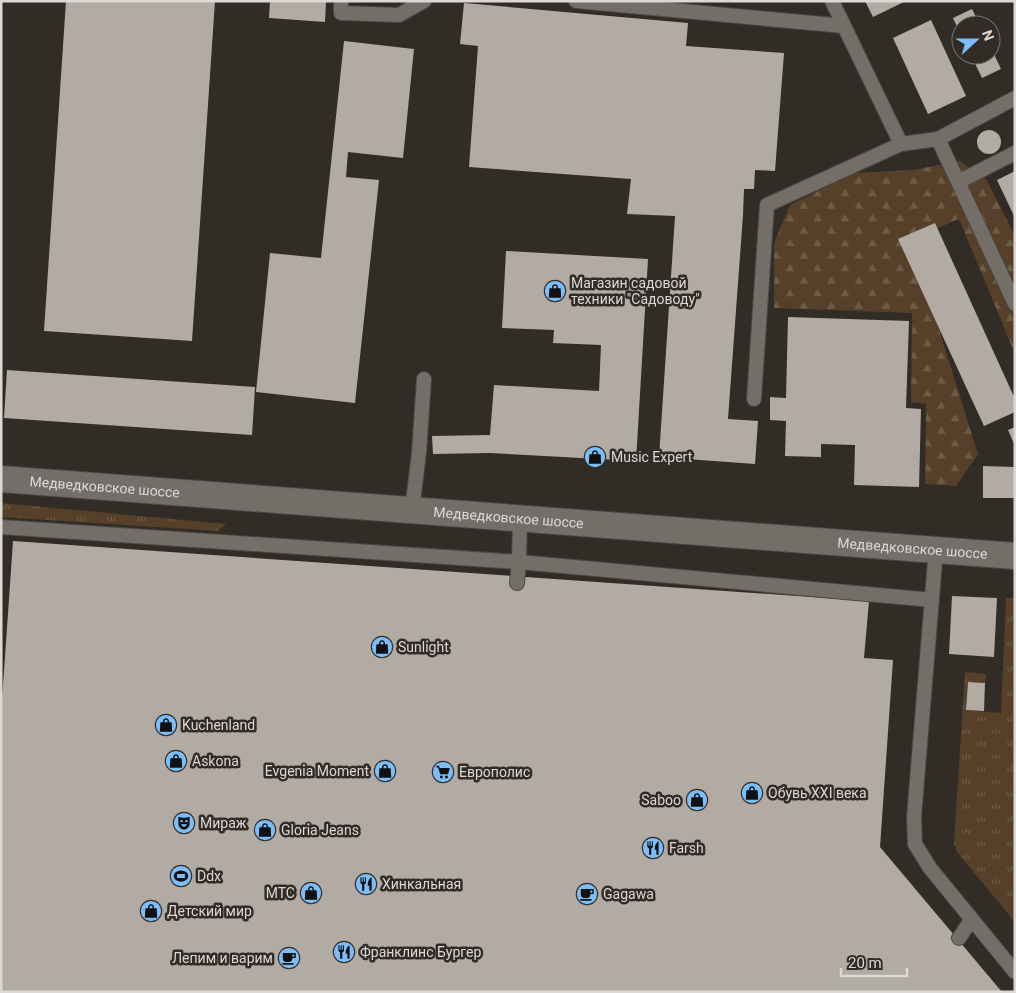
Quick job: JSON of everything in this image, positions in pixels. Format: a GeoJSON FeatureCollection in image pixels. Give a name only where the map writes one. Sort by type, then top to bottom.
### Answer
{"type":"FeatureCollection","features":[{"type":"Feature","properties":{"kind":"street","name":"Медведковское шоссе"},"geometry":{"type":"LineString","coordinates":[[1,479],[1015,556]]}},
{"type":"Feature","properties":{"kind":"lane"},"geometry":{"type":"LineString","coordinates":[[342,1],[341,13],[399,15],[424,1]]}},
{"type":"Feature","properties":{"kind":"lane"},"geometry":{"type":"LineString","coordinates":[[576,1],[844,26]]}},
{"type":"Feature","properties":{"kind":"lane"},"geometry":{"type":"LineString","coordinates":[[832,1],[901,144]]}},
{"type":"Feature","properties":{"kind":"lane"},"geometry":{"type":"LineString","coordinates":[[754,398],[767,205],[901,144],[938,139],[1015,98]]}},
{"type":"Feature","properties":{"kind":"lane"},"geometry":{"type":"LineString","coordinates":[[938,139],[1015,304]]}},
{"type":"Feature","properties":{"kind":"lane"},"geometry":{"type":"LineString","coordinates":[[958,182],[1015,153]]}},
{"type":"Feature","properties":{"kind":"lane"},"geometry":{"type":"LineString","coordinates":[[412,510],[419,452],[424,379]]}},
{"type":"Feature","properties":{"kind":"lane"},"geometry":{"type":"LineString","coordinates":[[517,583],[520,518]]}},
{"type":"Feature","properties":{"kind":"lane"},"geometry":{"type":"LineString","coordinates":[[1,526],[519,562],[932,600]]}},
{"type":"Feature","properties":{"kind":"lane"},"geometry":{"type":"LineString","coordinates":[[936,549],[914,817],[915,844],[930,868],[1015,972]]}},
{"type":"Feature","properties":{"kind":"lane"},"geometry":{"type":"LineString","coordinates":[[959,938],[972,919]]}},
{"type":"Feature","properties":{"kind":"green space"},"geometry":{"type":"Polygon","coordinates":[[[960,161],[986,179],[1015,236],[1015,354],[959,219],[904,242],[937,323],[978,454],[956,486],[925,484],[926,404],[911,402],[912,313],[774,308],[774,243],[790,205],[855,173],[913,170],[960,161]]]}},
{"type":"Feature","properties":{"kind":"green space"},"geometry":{"type":"Polygon","coordinates":[[[1,503],[226,524],[218,531],[1,517],[1,503]]]}},
{"type":"Feature","properties":{"kind":"green space"},"geometry":{"type":"Polygon","coordinates":[[[1006,598],[1015,598],[1015,922],[957,852],[954,843],[965,672],[986,674],[985,683],[968,682],[966,710],[1001,713],[1006,598]]]}},
{"type":"Feature","properties":{"kind":"building"},"geometry":{"type":"Polygon","coordinates":[[[66,1],[215,1],[192,341],[44,331],[66,1]]]}},
{"type":"Feature","properties":{"kind":"building"},"geometry":{"type":"Polygon","coordinates":[[[270,1],[326,1],[325,22],[269,18],[270,1]]]}},
{"type":"Feature","properties":{"kind":"building"},"geometry":{"type":"Polygon","coordinates":[[[865,1],[906,1],[873,17],[865,1]]]}},
{"type":"Feature","properties":{"kind":"building"},"geometry":{"type":"Polygon","coordinates":[[[464,3],[688,23],[686,46],[784,53],[775,171],[755,170],[754,189],[744,189],[728,419],[758,421],[755,464],[659,457],[675,216],[627,214],[631,179],[469,167],[478,46],[460,44],[464,3]]]}},
{"type":"Feature","properties":{"kind":"building"},"geometry":{"type":"Polygon","coordinates":[[[972,9],[975,15],[959,15],[972,9]]]}},
{"type":"Feature","properties":{"kind":"building"},"geometry":{"type":"Polygon","coordinates":[[[931,20],[966,96],[928,114],[893,38],[931,20]]]}},
{"type":"Feature","properties":{"kind":"building"},"geometry":{"type":"Polygon","coordinates":[[[344,41],[414,49],[403,158],[348,152],[346,177],[379,180],[355,403],[256,392],[270,253],[321,258],[344,41]]]}},
{"type":"Feature","properties":{"kind":"building"},"geometry":{"type":"Polygon","coordinates":[[[976,65],[999,65],[1001,69],[982,78],[976,65]]]}},
{"type":"Feature","properties":{"kind":"building"},"geometry":{"type":"Polygon","coordinates":[[[989,130],[997,134],[1001,142],[997,150],[989,154],[981,150],[977,142],[981,134],[989,130]]]}},
{"type":"Feature","properties":{"kind":"building"},"geometry":{"type":"Polygon","coordinates":[[[1015,171],[1015,218],[997,180],[1015,171]]]}},
{"type":"Feature","properties":{"kind":"building"},"geometry":{"type":"Polygon","coordinates":[[[935,223],[1015,399],[1015,412],[984,426],[898,239],[935,223]]]}},
{"type":"Feature","properties":{"kind":"building"},"geometry":{"type":"Polygon","coordinates":[[[506,251],[648,259],[636,461],[490,453],[433,454],[432,436],[490,435],[494,385],[599,391],[601,345],[553,343],[554,330],[502,328],[506,251]]]}},
{"type":"Feature","properties":{"kind":"building"},"geometry":{"type":"Polygon","coordinates":[[[788,317],[909,321],[906,408],[921,409],[919,487],[854,485],[855,445],[821,444],[821,457],[785,456],[786,421],[770,420],[770,397],[786,398],[788,317]]]}},
{"type":"Feature","properties":{"kind":"building"},"geometry":{"type":"Polygon","coordinates":[[[7,370],[255,387],[252,435],[4,418],[7,370]]]}},
{"type":"Feature","properties":{"kind":"building"},"geometry":{"type":"Polygon","coordinates":[[[1015,427],[1015,446],[1008,430],[1015,427]]]}},
{"type":"Feature","properties":{"kind":"building"},"geometry":{"type":"Polygon","coordinates":[[[983,466],[1015,467],[1015,498],[983,498],[983,466]]]}},
{"type":"Feature","properties":{"kind":"building","name":"Европолис"},"geometry":{"type":"Polygon","coordinates":[[[13,541],[869,601],[864,658],[893,660],[880,847],[1002,992],[1,992],[1,714],[13,541]]]}},
{"type":"Feature","properties":{"kind":"building"},"geometry":{"type":"Polygon","coordinates":[[[952,596],[997,598],[994,657],[949,654],[952,596]]]}},
{"type":"Feature","properties":{"kind":"building"},"geometry":{"type":"Polygon","coordinates":[[[968,682],[985,683],[984,711],[966,710],[968,682]]]}},
{"type":"Feature","properties":{"kind":"place","name":"Магазин садовой техники \"Садоводу\""},"geometry":{"type":"Point","coordinates":[555,291]}},
{"type":"Feature","properties":{"kind":"place","name":"Music Expert"},"geometry":{"type":"Point","coordinates":[595,457]}},
{"type":"Feature","properties":{"kind":"place","name":"Sunlight"},"geometry":{"type":"Point","coordinates":[382,647]}},
{"type":"Feature","properties":{"kind":"place","name":"Kuchenland"},"geometry":{"type":"Point","coordinates":[166,725]}},
{"type":"Feature","properties":{"kind":"place","name":"Askona"},"geometry":{"type":"Point","coordinates":[176,761]}},
{"type":"Feature","properties":{"kind":"place","name":"Evgenia Moment"},"geometry":{"type":"Point","coordinates":[385,771]}},
{"type":"Feature","properties":{"kind":"place","name":"Европолис"},"geometry":{"type":"Point","coordinates":[443,772]}},
{"type":"Feature","properties":{"kind":"place","name":"Обувь XXI века"},"geometry":{"type":"Point","coordinates":[752,793]}},
{"type":"Feature","properties":{"kind":"place","name":"Saboo"},"geometry":{"type":"Point","coordinates":[697,800]}},
{"type":"Feature","properties":{"kind":"place","name":"Мираж"},"geometry":{"type":"Point","coordinates":[184,823]}},
{"type":"Feature","properties":{"kind":"place","name":"Gloria Jeans"},"geometry":{"type":"Point","coordinates":[265,830]}},
{"type":"Feature","properties":{"kind":"place","name":"Farsh"},"geometry":{"type":"Point","coordinates":[653,848]}},
{"type":"Feature","properties":{"kind":"place","name":"Ddx"},"geometry":{"type":"Point","coordinates":[181,876]}},
{"type":"Feature","properties":{"kind":"place","name":"Хинкальная"},"geometry":{"type":"Point","coordinates":[366,884]}},
{"type":"Feature","properties":{"kind":"place","name":"МТС"},"geometry":{"type":"Point","coordinates":[311,893]}},
{"type":"Feature","properties":{"kind":"place","name":"Gagawa"},"geometry":{"type":"Point","coordinates":[587,894]}},
{"type":"Feature","properties":{"kind":"place","name":"Детский мир"},"geometry":{"type":"Point","coordinates":[151,911]}},
{"type":"Feature","properties":{"kind":"place","name":"Франклинс Бургер"},"geometry":{"type":"Point","coordinates":[344,952]}},
{"type":"Feature","properties":{"kind":"place","name":"Лепим и варим"},"geometry":{"type":"Point","coordinates":[289,958]}}]}
